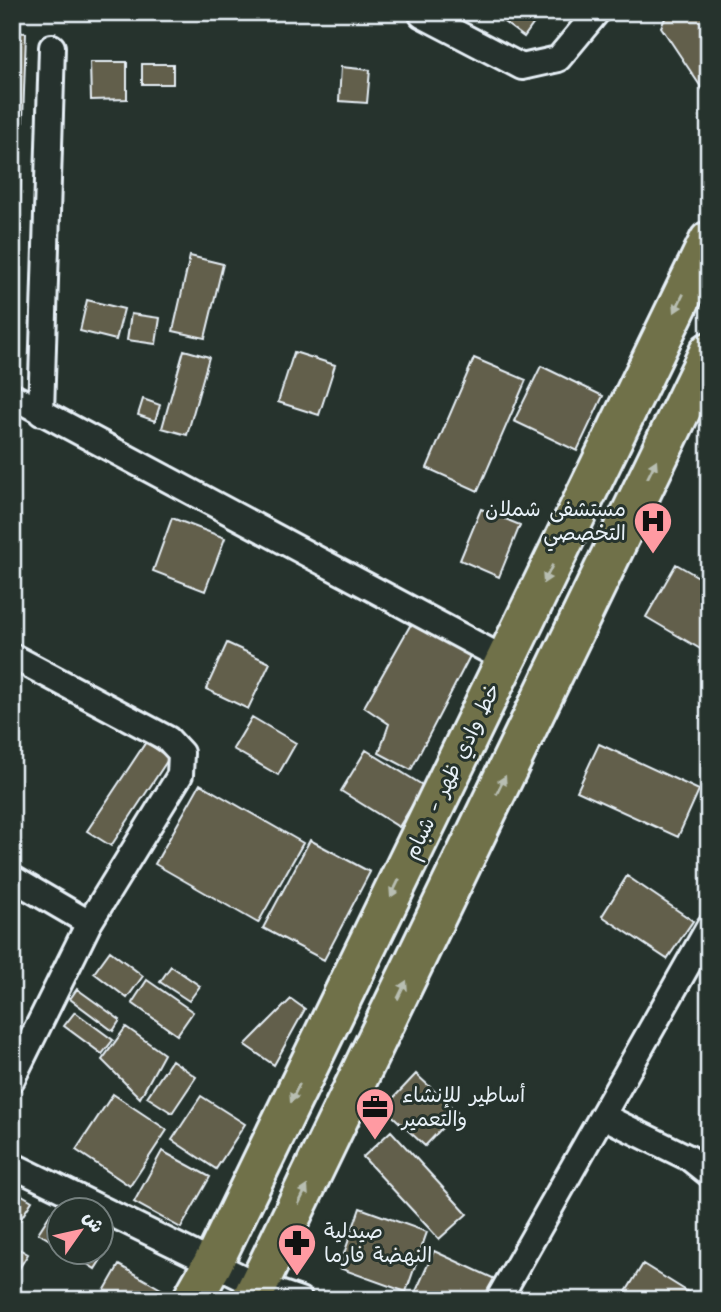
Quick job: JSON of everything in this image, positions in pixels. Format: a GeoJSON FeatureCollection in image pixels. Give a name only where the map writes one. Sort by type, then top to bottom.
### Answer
{"type":"FeatureCollection","features":[{"type":"Feature","properties":{"kind":"main road","name":"خط وادي ظهر - شبام"},"geometry":{"type":"LineString","coordinates":[[192,1300],[213,1263],[709,241]]}},
{"type":"Feature","properties":{"kind":"main road"},"geometry":{"type":"LineString","coordinates":[[255,1293],[709,352]]}},
{"type":"Feature","properties":{"kind":"street"},"geometry":{"type":"LineString","coordinates":[[422,15],[522,67],[558,58],[597,12]]}},
{"type":"Feature","properties":{"kind":"street"},"geometry":{"type":"LineString","coordinates":[[41,413],[52,47]]}},
{"type":"Feature","properties":{"kind":"street"},"geometry":{"type":"LineString","coordinates":[[12,397],[506,660]]}},
{"type":"Feature","properties":{"kind":"street"},"geometry":{"type":"LineString","coordinates":[[12,656],[168,739],[180,753],[180,775],[89,923],[12,1079]]}},
{"type":"Feature","properties":{"kind":"street"},"geometry":{"type":"LineString","coordinates":[[12,878],[89,923]]}},
{"type":"Feature","properties":{"kind":"street"},"geometry":{"type":"LineString","coordinates":[[498,1300],[709,927]]}},
{"type":"Feature","properties":{"kind":"street"},"geometry":{"type":"LineString","coordinates":[[609,1119],[689,1158],[709,1174]]}},
{"type":"Feature","properties":{"kind":"street"},"geometry":{"type":"LineString","coordinates":[[12,1165],[213,1263],[255,1293],[300,1300]]}},
{"type":"Feature","properties":{"kind":"building"},"geometry":{"type":"Polygon","coordinates":[[[534,12],[539,16],[524,37],[493,14],[534,12]]]}},
{"type":"Feature","properties":{"kind":"building"},"geometry":{"type":"Polygon","coordinates":[[[668,12],[709,12],[709,99],[661,27],[668,12]]]}},
{"type":"Feature","properties":{"kind":"building"},"geometry":{"type":"Polygon","coordinates":[[[12,32],[26,33],[15,350],[12,348],[12,32]]]}},
{"type":"Feature","properties":{"kind":"building"},"geometry":{"type":"Polygon","coordinates":[[[90,62],[127,62],[127,99],[91,100],[90,62]]]}},
{"type":"Feature","properties":{"kind":"building"},"geometry":{"type":"Polygon","coordinates":[[[142,64],[173,64],[173,84],[142,84],[142,64]]]}},
{"type":"Feature","properties":{"kind":"building"},"geometry":{"type":"Polygon","coordinates":[[[341,67],[370,70],[367,103],[339,101],[341,67]]]}},
{"type":"Feature","properties":{"kind":"building"},"geometry":{"type":"Polygon","coordinates":[[[190,256],[223,264],[205,338],[173,331],[190,256]]]}},
{"type":"Feature","properties":{"kind":"building"},"geometry":{"type":"Polygon","coordinates":[[[87,300],[124,309],[116,340],[80,331],[87,300]]]}},
{"type":"Feature","properties":{"kind":"building"},"geometry":{"type":"Polygon","coordinates":[[[131,314],[160,318],[156,344],[127,340],[131,314]]]}},
{"type":"Feature","properties":{"kind":"building"},"geometry":{"type":"Polygon","coordinates":[[[184,350],[209,357],[187,435],[162,428],[184,350]]]}},
{"type":"Feature","properties":{"kind":"building"},"geometry":{"type":"Polygon","coordinates":[[[294,352],[335,365],[319,415],[278,402],[294,352]]]}},
{"type":"Feature","properties":{"kind":"building"},"geometry":{"type":"Polygon","coordinates":[[[474,358],[526,380],[478,491],[427,468],[474,358]]]}},
{"type":"Feature","properties":{"kind":"building"},"geometry":{"type":"Polygon","coordinates":[[[541,366],[603,396],[577,451],[514,421],[541,366]]]}},
{"type":"Feature","properties":{"kind":"building"},"geometry":{"type":"Polygon","coordinates":[[[143,399],[160,405],[155,421],[138,415],[143,399]]]}},
{"type":"Feature","properties":{"kind":"building"},"geometry":{"type":"Polygon","coordinates":[[[481,509],[520,525],[499,577],[460,560],[481,509]]]}},
{"type":"Feature","properties":{"kind":"building"},"geometry":{"type":"Polygon","coordinates":[[[172,518],[225,538],[205,591],[153,571],[172,518]]]}},
{"type":"Feature","properties":{"kind":"building"},"geometry":{"type":"Polygon","coordinates":[[[676,564],[709,583],[709,654],[646,617],[676,564]]]}},
{"type":"Feature","properties":{"kind":"building"},"geometry":{"type":"Polygon","coordinates":[[[415,617],[471,654],[411,770],[379,753],[389,724],[364,707],[415,617]]]}},
{"type":"Feature","properties":{"kind":"building"},"geometry":{"type":"Polygon","coordinates":[[[227,643],[270,663],[248,709],[206,689],[227,643]]]}},
{"type":"Feature","properties":{"kind":"building"},"geometry":{"type":"Polygon","coordinates":[[[252,717],[296,743],[278,775],[233,749],[252,717]]]}},
{"type":"Feature","properties":{"kind":"building"},"geometry":{"type":"Polygon","coordinates":[[[146,742],[169,758],[111,846],[87,831],[146,742]]]}},
{"type":"Feature","properties":{"kind":"building"},"geometry":{"type":"Polygon","coordinates":[[[599,744],[699,790],[678,837],[577,791],[599,744]]]}},
{"type":"Feature","properties":{"kind":"building"},"geometry":{"type":"Polygon","coordinates":[[[366,750],[424,786],[399,827],[341,791],[366,750]]]}},
{"type":"Feature","properties":{"kind":"building"},"geometry":{"type":"Polygon","coordinates":[[[200,784],[303,843],[258,923],[155,864],[200,784]]]}},
{"type":"Feature","properties":{"kind":"building"},"geometry":{"type":"Polygon","coordinates":[[[310,840],[370,872],[324,960],[263,928],[310,840]]]}},
{"type":"Feature","properties":{"kind":"building"},"geometry":{"type":"Polygon","coordinates":[[[627,876],[693,921],[667,959],[602,916],[627,876]]]}},
{"type":"Feature","properties":{"kind":"building"},"geometry":{"type":"Polygon","coordinates":[[[110,951],[143,976],[127,998],[94,973],[110,951]]]}},
{"type":"Feature","properties":{"kind":"building"},"geometry":{"type":"Polygon","coordinates":[[[171,966],[200,986],[189,1001],[160,982],[171,966]]]}},
{"type":"Feature","properties":{"kind":"building"},"geometry":{"type":"Polygon","coordinates":[[[147,980],[193,1012],[177,1035],[132,1003],[147,980]]]}},
{"type":"Feature","properties":{"kind":"building"},"geometry":{"type":"Polygon","coordinates":[[[77,989],[120,1020],[113,1031],[70,999],[77,989]]]}},
{"type":"Feature","properties":{"kind":"building"},"geometry":{"type":"Polygon","coordinates":[[[291,999],[305,1009],[274,1065],[245,1045],[291,999]]]}},
{"type":"Feature","properties":{"kind":"building"},"geometry":{"type":"Polygon","coordinates":[[[75,1012],[113,1040],[102,1054],[64,1026],[75,1012]]]}},
{"type":"Feature","properties":{"kind":"building"},"geometry":{"type":"Polygon","coordinates":[[[126,1027],[164,1054],[140,1098],[102,1060],[126,1027]]]}},
{"type":"Feature","properties":{"kind":"building"},"geometry":{"type":"Polygon","coordinates":[[[172,1060],[196,1077],[172,1113],[147,1097],[172,1060]]]}},
{"type":"Feature","properties":{"kind":"building"},"geometry":{"type":"Polygon","coordinates":[[[416,1074],[457,1112],[425,1146],[384,1108],[416,1074]]]}},
{"type":"Feature","properties":{"kind":"building"},"geometry":{"type":"Polygon","coordinates":[[[113,1094],[167,1130],[130,1186],[76,1150],[113,1094]]]}},
{"type":"Feature","properties":{"kind":"building"},"geometry":{"type":"Polygon","coordinates":[[[201,1096],[245,1124],[216,1169],[172,1140],[201,1096]]]}},
{"type":"Feature","properties":{"kind":"building"},"geometry":{"type":"Polygon","coordinates":[[[391,1131],[467,1214],[439,1239],[363,1157],[391,1131]]]}},
{"type":"Feature","properties":{"kind":"building"},"geometry":{"type":"Polygon","coordinates":[[[162,1151],[210,1177],[181,1228],[134,1202],[162,1151]]]}},
{"type":"Feature","properties":{"kind":"building"},"geometry":{"type":"Polygon","coordinates":[[[12,1189],[32,1201],[12,1233],[12,1189]]]}},
{"type":"Feature","properties":{"kind":"building"},"geometry":{"type":"Polygon","coordinates":[[[360,1208],[427,1232],[406,1292],[339,1268],[360,1208]]]}},
{"type":"Feature","properties":{"kind":"building"},"geometry":{"type":"Polygon","coordinates":[[[46,1221],[46,1238],[38,1233],[46,1221]]]}},
{"type":"Feature","properties":{"kind":"building"},"geometry":{"type":"Polygon","coordinates":[[[12,1245],[28,1254],[12,1280],[12,1245]]]}},
{"type":"Feature","properties":{"kind":"building"},"geometry":{"type":"Polygon","coordinates":[[[434,1251],[495,1279],[486,1300],[412,1300],[434,1251]]]}},
{"type":"Feature","properties":{"kind":"building"},"geometry":{"type":"Polygon","coordinates":[[[643,1264],[701,1300],[621,1300],[643,1264]]]}},
{"type":"Feature","properties":{"kind":"building"},"geometry":{"type":"Polygon","coordinates":[[[119,1265],[161,1289],[154,1300],[99,1300],[119,1265]]]}},
{"type":"Feature","properties":{"kind":"place","name":"مستشفى شملان التخصصي"},"geometry":{"type":"Point","coordinates":[653,555]}},
{"type":"Feature","properties":{"kind":"place","name":"أساطير للإنشاء والتعمير"},"geometry":{"type":"Point","coordinates":[375,1141]}},
{"type":"Feature","properties":{"kind":"place","name":"صيدلية النهضة فارما"},"geometry":{"type":"Point","coordinates":[297,1277]}}]}
